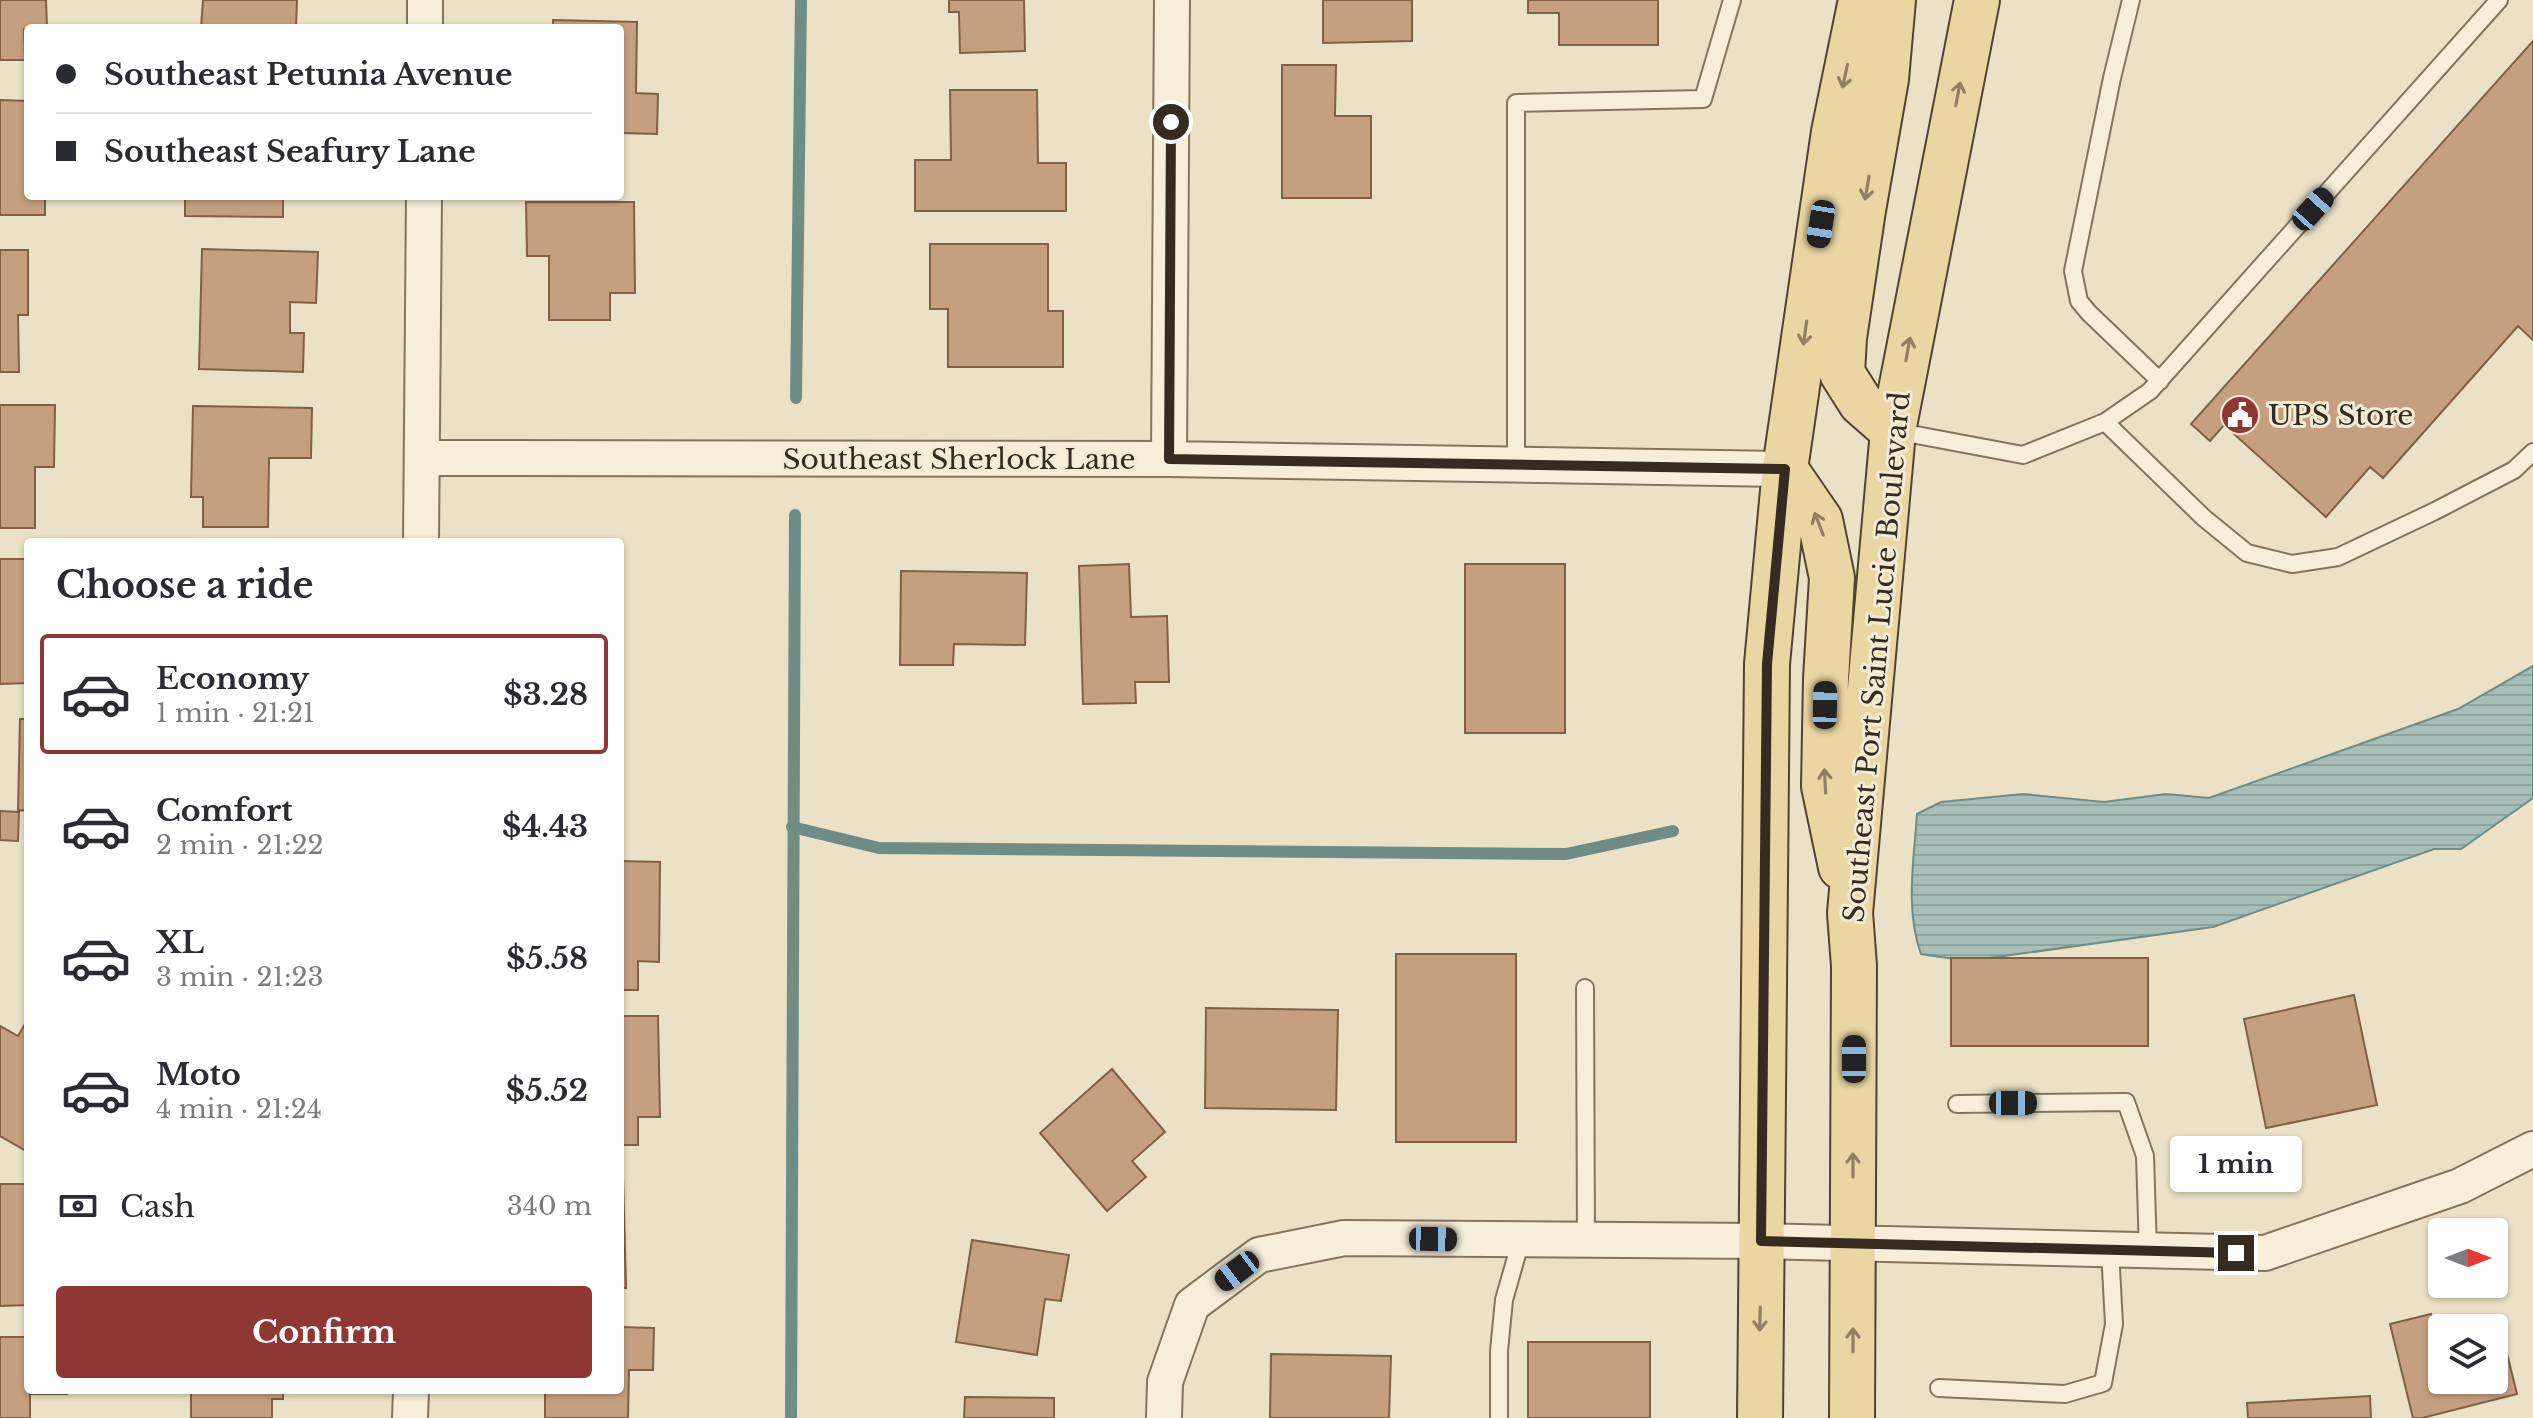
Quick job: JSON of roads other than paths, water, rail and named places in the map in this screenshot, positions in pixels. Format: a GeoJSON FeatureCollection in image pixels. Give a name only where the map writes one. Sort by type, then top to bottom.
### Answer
{"type":"FeatureCollection","features":[{"type":"Feature","properties":{"kind":"main road"},"geometry":{"type":"LineString","coordinates":[[1760,1418],[1767,664],[1785,469],[1834,132],[1861,0]]}},
{"type":"Feature","properties":{"kind":"main road"},"geometry":{"type":"LineString","coordinates":[[1893,0],[1886,79],[1854,267],[1842,373],[1861,403],[1893,431]]}},
{"type":"Feature","properties":{"kind":"main road","name":"Southeast Port Saint Lucie Boulevard"},"geometry":{"type":"LineString","coordinates":[[1852,1418],[1854,966],[1850,913],[1893,431],[1977,0]]}},
{"type":"Feature","properties":{"kind":"main road"},"geometry":{"type":"LineString","coordinates":[[1785,469],[1820,520],[1832,578],[1824,786],[1850,913]]}},
{"type":"Feature","properties":{"kind":"street"},"geometry":{"type":"LineString","coordinates":[[425,0],[425,24]]}},
{"type":"Feature","properties":{"kind":"street"},"geometry":{"type":"LineString","coordinates":[[1169,459],[1172,0]]}},
{"type":"Feature","properties":{"kind":"street"},"geometry":{"type":"LineString","coordinates":[[421,538],[424,200]]}},
{"type":"Feature","properties":{"kind":"street","name":"Southeast Sherlock Lane"},"geometry":{"type":"LineString","coordinates":[[422,458],[1169,459],[1785,469]]}},
{"type":"Feature","properties":{"kind":"street"},"geometry":{"type":"LineString","coordinates":[[1164,1418],[1165,1382],[1192,1305],[1259,1255],[1344,1238],[1761,1241],[2265,1253],[2460,1186],[2533,1149]]}},
{"type":"Feature","properties":{"kind":"street"},"geometry":{"type":"LineString","coordinates":[[410,1418],[411,1394]]}},
{"type":"Feature","properties":{"kind":"lane"},"geometry":{"type":"LineString","coordinates":[[1516,465],[1516,103],[1703,99],[1732,0]]}},
{"type":"Feature","properties":{"kind":"lane"},"geometry":{"type":"LineString","coordinates":[[2131,0],[2073,271],[2079,301],[2160,381]]}},
{"type":"Feature","properties":{"kind":"lane"},"geometry":{"type":"LineString","coordinates":[[1893,431],[2023,455],[2105,422],[2150,391],[2499,0]]}},
{"type":"Feature","properties":{"kind":"lane"},"geometry":{"type":"LineString","coordinates":[[2105,422],[2204,518],[2247,553],[2292,564],[2338,557],[2514,470],[2533,452]]}},
{"type":"Feature","properties":{"kind":"lane"},"geometry":{"type":"LineString","coordinates":[[1585,988],[1586,1240]]}},
{"type":"Feature","properties":{"kind":"lane"},"geometry":{"type":"LineString","coordinates":[[1957,1104],[2126,1102],[2145,1156],[2148,1251]]}},
{"type":"Feature","properties":{"kind":"lane"},"geometry":{"type":"LineString","coordinates":[[1499,1418],[1499,1351],[1504,1300],[1521,1240]]}},
{"type":"Feature","properties":{"kind":"lane"},"geometry":{"type":"LineString","coordinates":[[1939,1388],[2065,1394],[2103,1383],[2114,1324],[2110,1250]]}},
{"type":"Feature","properties":{"kind":"water"},"geometry":{"type":"Polygon","coordinates":[[[2533,666],[2533,798],[2461,849],[2434,849],[2213,927],[1968,961],[1921,954],[1912,903],[1917,814],[1941,802],[2023,794],[2104,802],[2166,794],[2209,798],[2458,709],[2533,666]]]}},
{"type":"Feature","properties":{"kind":"waterway"},"geometry":{"type":"LineString","coordinates":[[796,398],[801,0]]}},
{"type":"Feature","properties":{"kind":"waterway"},"geometry":{"type":"LineString","coordinates":[[791,1418],[795,515]]}},
{"type":"Feature","properties":{"kind":"waterway"},"geometry":{"type":"LineString","coordinates":[[792,827],[879,848],[1566,854],[1673,831]]}},
{"type":"Feature","properties":{"kind":"place","name":"UPS Store"},"geometry":{"type":"Point","coordinates":[2240,415]}}]}
